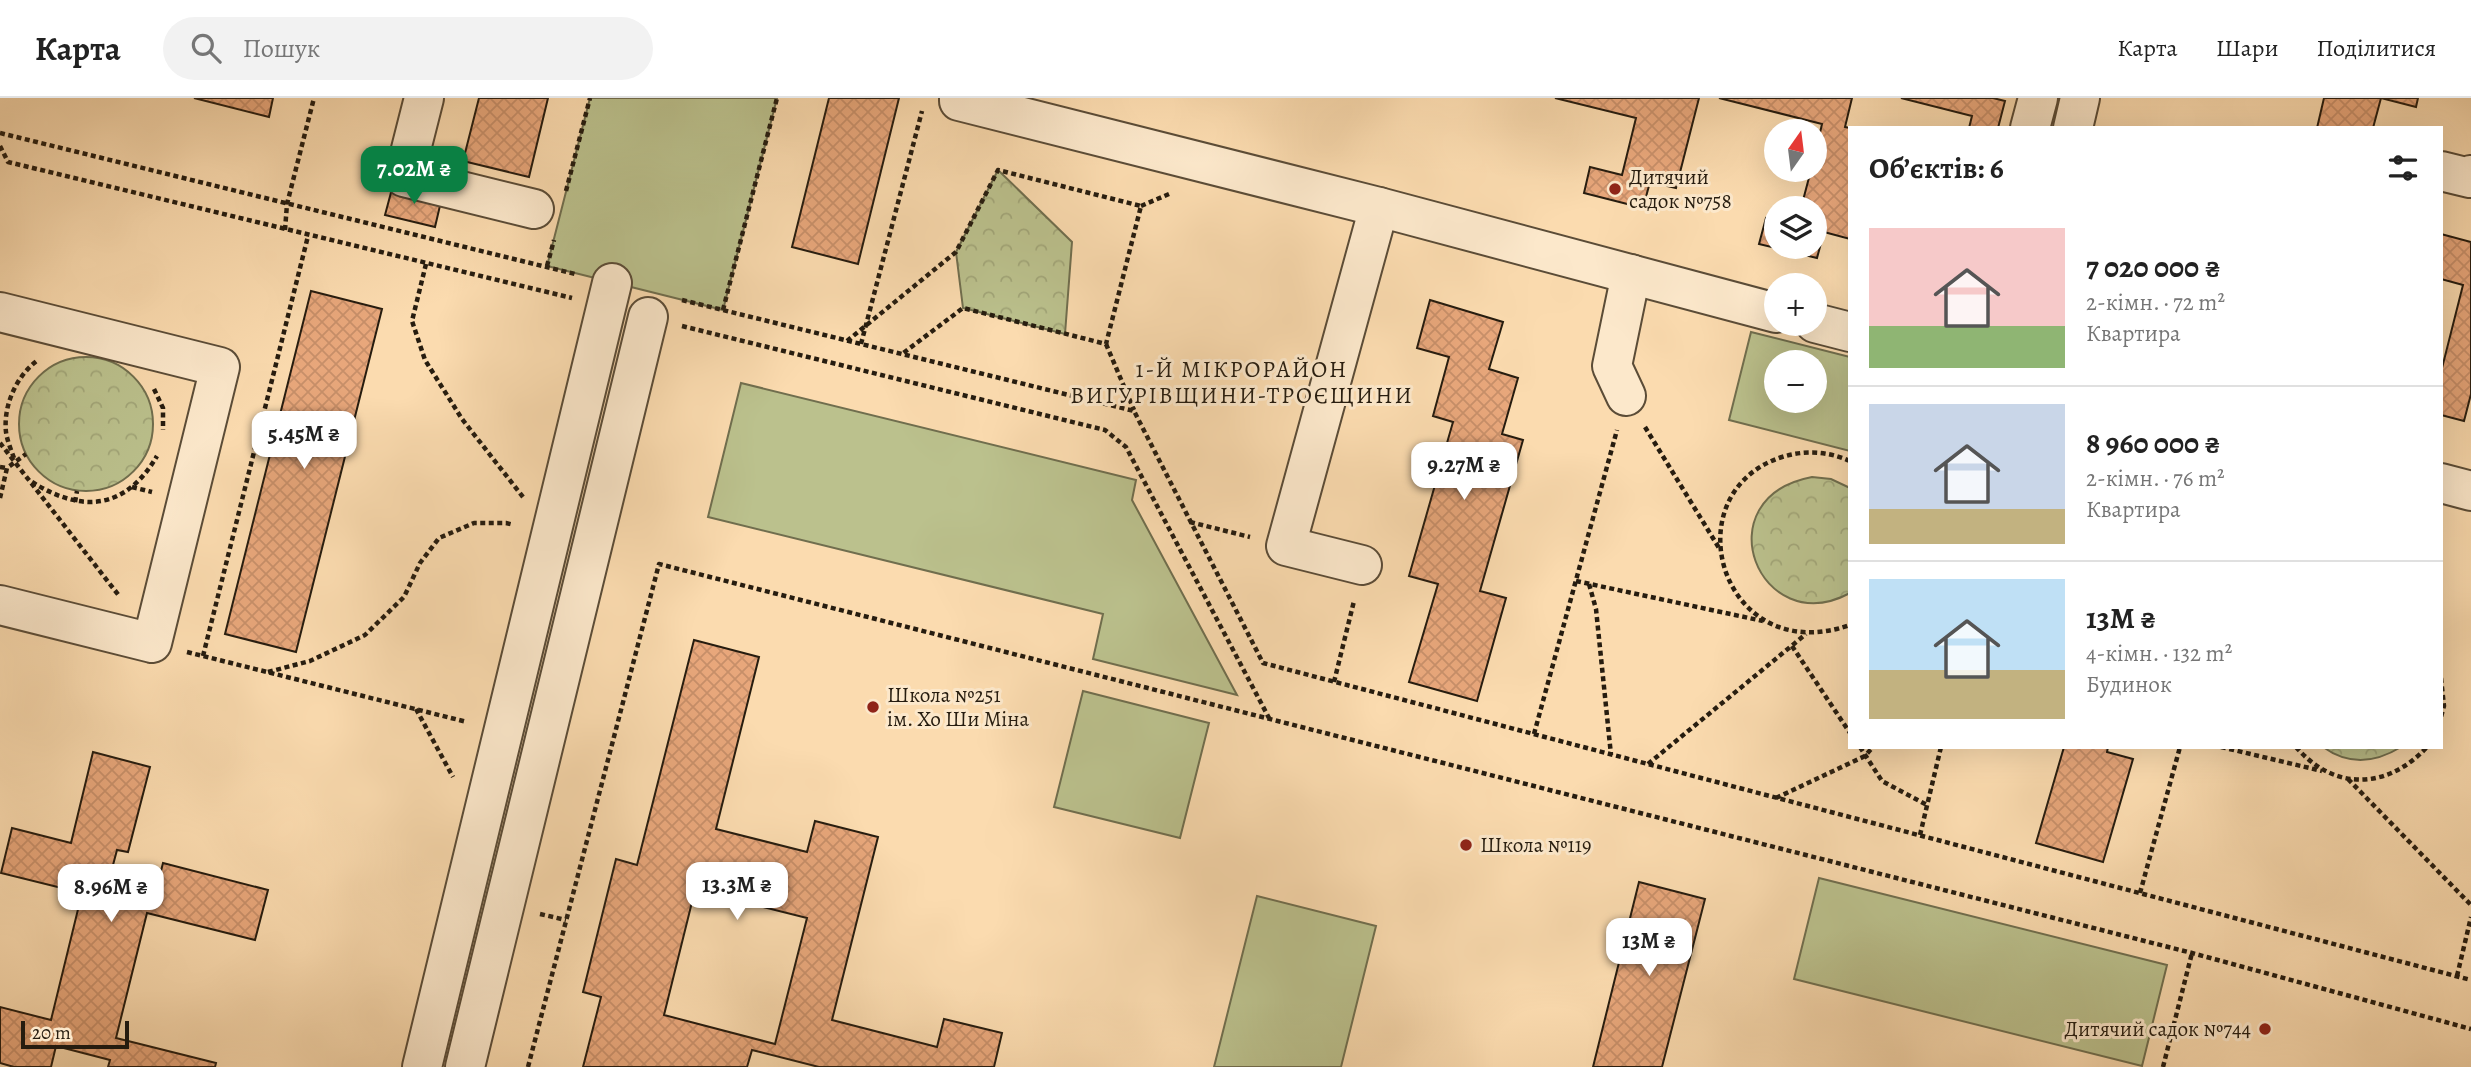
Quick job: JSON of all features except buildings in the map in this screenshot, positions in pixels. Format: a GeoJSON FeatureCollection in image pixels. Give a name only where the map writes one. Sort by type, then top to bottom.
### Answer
{"type":"FeatureCollection","features":[{"type":"Feature","properties":{"kind":"lane"},"geometry":{"type":"LineString","coordinates":[[424,98],[404,177],[552,213]]}},
{"type":"Feature","properties":{"kind":"lane"},"geometry":{"type":"LineString","coordinates":[[959,98],[958,101],[1379,207],[1764,310]]}},
{"type":"Feature","properties":{"kind":"lane"},"geometry":{"type":"LineString","coordinates":[[2031,126],[2038,98]]}},
{"type":"Feature","properties":{"kind":"lane"},"geometry":{"type":"LineString","coordinates":[[2073,126],[2080,98]]}},
{"type":"Feature","properties":{"kind":"lane"},"geometry":{"type":"LineString","coordinates":[[2443,171],[2470,178],[2471,175]]}},
{"type":"Feature","properties":{"kind":"lane"},"geometry":{"type":"LineString","coordinates":[[1362,565],[1286,546],[1379,207]]}},
{"type":"Feature","properties":{"kind":"lane"},"geometry":{"type":"LineString","coordinates":[[1626,396],[1612,366],[1631,274]]}},
{"type":"Feature","properties":{"kind":"lane"},"geometry":{"type":"LineString","coordinates":[[422,1067],[609,295]]}},
{"type":"Feature","properties":{"kind":"lane"},"geometry":{"type":"LineString","coordinates":[[465,1067],[661,308]]}},
{"type":"Feature","properties":{"kind":"lane"},"geometry":{"type":"LineString","coordinates":[[0,312],[220,367],[152,643],[0,605]]}},
{"type":"Feature","properties":{"kind":"lane"},"geometry":{"type":"LineString","coordinates":[[1827,326],[1848,331]]}},
{"type":"Feature","properties":{"kind":"lane"},"geometry":{"type":"LineString","coordinates":[[2443,484],[2471,491]]}},
{"type":"Feature","properties":{"kind":"path"},"geometry":{"type":"LineString","coordinates":[[285,230],[287,204],[314,98]]}},
{"type":"Feature","properties":{"kind":"path"},"geometry":{"type":"LineString","coordinates":[[547,266],[552,213],[590,98]]}},
{"type":"Feature","properties":{"kind":"path"},"geometry":{"type":"LineString","coordinates":[[723,310],[777,98]]}},
{"type":"Feature","properties":{"kind":"path"},"geometry":{"type":"LineString","coordinates":[[861,344],[925,98]]}},
{"type":"Feature","properties":{"kind":"path"},"geometry":{"type":"LineString","coordinates":[[0,133],[547,266],[609,295]]}},
{"type":"Feature","properties":{"kind":"path"},"geometry":{"type":"LineString","coordinates":[[0,146],[8,163],[426,264],[609,295]]}},
{"type":"Feature","properties":{"kind":"path"},"geometry":{"type":"LineString","coordinates":[[847,341],[956,252],[998,170],[1141,206],[1106,344],[1134,411],[1263,663],[2471,980]]}},
{"type":"Feature","properties":{"kind":"path"},"geometry":{"type":"LineString","coordinates":[[203,656],[308,236]]}},
{"type":"Feature","properties":{"kind":"path"},"geometry":{"type":"LineString","coordinates":[[426,264],[412,321],[425,359],[462,419],[551,534]]}},
{"type":"Feature","properties":{"kind":"path"},"geometry":{"type":"LineString","coordinates":[[661,308],[723,310],[1134,411]]}},
{"type":"Feature","properties":{"kind":"path"},"geometry":{"type":"LineString","coordinates":[[661,308],[1105,430],[1126,447],[1269,719]]}},
{"type":"Feature","properties":{"kind":"path"},"geometry":{"type":"LineString","coordinates":[[902,354],[963,308],[1106,344]]}},
{"type":"Feature","properties":{"kind":"path"},"geometry":{"type":"LineString","coordinates":[[15,462],[6,433],[7,407],[17,383],[35,361],[44,357]]}},
{"type":"Feature","properties":{"kind":"path"},"geometry":{"type":"LineString","coordinates":[[151,382],[163,408],[163,432],[154,430]]}},
{"type":"Feature","properties":{"kind":"path"},"geometry":{"type":"LineString","coordinates":[[1626,396],[1720,548]]}},
{"type":"Feature","properties":{"kind":"path"},"geometry":{"type":"LineString","coordinates":[[1534,734],[1626,396]]}},
{"type":"Feature","properties":{"kind":"path"},"geometry":{"type":"LineString","coordinates":[[0,443],[126,604]]}},
{"type":"Feature","properties":{"kind":"path"},"geometry":{"type":"LineString","coordinates":[[1764,621],[1747,607],[1733,590],[1724,570],[1720,548],[1721,527],[1728,506],[1739,487],[1754,472],[1772,460],[1815,452],[1836,455],[1848,460]]}},
{"type":"Feature","properties":{"kind":"path"},"geometry":{"type":"LineString","coordinates":[[0,498],[7,468],[26,454]]}},
{"type":"Feature","properties":{"kind":"path"},"geometry":{"type":"LineString","coordinates":[[30,481],[51,494],[75,502],[99,502],[124,493],[145,477],[158,455]]}},
{"type":"Feature","properties":{"kind":"path"},"geometry":{"type":"LineString","coordinates":[[0,467],[7,468]]}},
{"type":"Feature","properties":{"kind":"path"},"geometry":{"type":"LineString","coordinates":[[75,502],[77,491]]}},
{"type":"Feature","properties":{"kind":"path"},"geometry":{"type":"LineString","coordinates":[[1189,522],[1286,546]]}},
{"type":"Feature","properties":{"kind":"path"},"geometry":{"type":"LineString","coordinates":[[268,672],[310,661],[365,635],[404,597],[420,563],[439,538],[474,523],[506,523],[551,534]]}},
{"type":"Feature","properties":{"kind":"path"},"geometry":{"type":"LineString","coordinates":[[528,1067],[659,564],[2192,953],[2471,1029]]}},
{"type":"Feature","properties":{"kind":"path"},"geometry":{"type":"LineString","coordinates":[[1334,682],[1362,565]]}},
{"type":"Feature","properties":{"kind":"path"},"geometry":{"type":"LineString","coordinates":[[1576,581],[1764,621],[1785,630],[1806,634],[1828,632],[1848,626]]}},
{"type":"Feature","properties":{"kind":"path"},"geometry":{"type":"LineString","coordinates":[[1589,584],[1596,609],[1611,755]]}},
{"type":"Feature","properties":{"kind":"path"},"geometry":{"type":"LineString","coordinates":[[1648,764],[1806,634]]}},
{"type":"Feature","properties":{"kind":"path"},"geometry":{"type":"LineString","coordinates":[[152,643],[503,731]]}},
{"type":"Feature","properties":{"kind":"path"},"geometry":{"type":"LineString","coordinates":[[1792,646],[1848,730]]}},
{"type":"Feature","properties":{"kind":"path"},"geometry":{"type":"LineString","coordinates":[[416,709],[480,827]]}},
{"type":"Feature","properties":{"kind":"path"},"geometry":{"type":"LineString","coordinates":[[1861,749],[1882,781],[1927,805]]}},
{"type":"Feature","properties":{"kind":"path"},"geometry":{"type":"LineString","coordinates":[[1776,798],[1865,756],[1871,749]]}},
{"type":"Feature","properties":{"kind":"path"},"geometry":{"type":"LineString","coordinates":[[1920,835],[1941,749]]}},
{"type":"Feature","properties":{"kind":"path"},"geometry":{"type":"LineString","coordinates":[[2140,893],[2179,749]]}},
{"type":"Feature","properties":{"kind":"path"},"geometry":{"type":"LineString","coordinates":[[2229,749],[2348,779],[2371,780],[2393,773],[2413,762],[2425,749]]}},
{"type":"Feature","properties":{"kind":"path"},"geometry":{"type":"LineString","coordinates":[[2299,749],[2308,760],[2327,772]]}},
{"type":"Feature","properties":{"kind":"path"},"geometry":{"type":"LineString","coordinates":[[2348,779],[2471,905]]}},
{"type":"Feature","properties":{"kind":"path"},"geometry":{"type":"LineString","coordinates":[[2457,976],[2471,917]]}},
{"type":"Feature","properties":{"kind":"path"},"geometry":{"type":"LineString","coordinates":[[2163,1067],[2192,953]]}},
{"type":"Feature","properties":{"kind":"green space"},"geometry":{"type":"Polygon","coordinates":[[[590,98],[777,98],[723,310],[547,266],[590,98]]]}},
{"type":"Feature","properties":{"kind":"green space"},"geometry":{"type":"Polygon","coordinates":[[[998,170],[1072,242],[1065,334],[963,308],[956,252],[998,170]]]}},
{"type":"Feature","properties":{"kind":"green space"},"geometry":{"type":"Polygon","coordinates":[[[1751,332],[1822,350],[1764,350],[1764,413],[1827,413],[1827,351],[1848,356],[1848,450],[1729,420],[1751,332]]]}},
{"type":"Feature","properties":{"kind":"green space"},"geometry":{"type":"Polygon","coordinates":[[[86,357],[112,362],[134,376],[148,398],[153,424],[148,450],[134,472],[112,486],[86,491],[60,486],[38,472],[24,450],[19,424],[24,398],[38,376],[60,362],[86,357]]]}},
{"type":"Feature","properties":{"kind":"green space"},"geometry":{"type":"Polygon","coordinates":[[[741,383],[1136,480],[1132,500],[1237,695],[1093,659],[1103,614],[708,517],[741,383]]]}},
{"type":"Feature","properties":{"kind":"green space"},"geometry":{"type":"Polygon","coordinates":[[[1812,477],[1831,479],[1848,487],[1848,594],[1818,603],[1790,598],[1769,583],[1756,561],[1752,536],[1759,511],[1778,490],[1812,477]]]}},
{"type":"Feature","properties":{"kind":"green space"},"geometry":{"type":"Polygon","coordinates":[[[1083,691],[1209,723],[1180,838],[1054,807],[1083,691]]]}},
{"type":"Feature","properties":{"kind":"green space"},"geometry":{"type":"Polygon","coordinates":[[[2326,749],[2397,749],[2362,760],[2326,749]]]}},
{"type":"Feature","properties":{"kind":"green space"},"geometry":{"type":"Polygon","coordinates":[[[1819,878],[2167,965],[2142,1066],[1794,979],[1819,878]]]}},
{"type":"Feature","properties":{"kind":"green space"},"geometry":{"type":"Polygon","coordinates":[[[1257,896],[1376,926],[1341,1067],[1214,1067],[1257,896]]]}},
{"type":"Feature","properties":{"kind":"place","name":"Дитячий садок №758"},"geometry":{"type":"Point","coordinates":[1615,189]}},
{"type":"Feature","properties":{"kind":"place","name":"Школа №251 ім. Хо Ши Міна"},"geometry":{"type":"Point","coordinates":[873,707]}},
{"type":"Feature","properties":{"kind":"place","name":"Школа №119"},"geometry":{"type":"Point","coordinates":[1466,845]}},
{"type":"Feature","properties":{"kind":"place","name":"Дитячий садок №744"},"geometry":{"type":"Point","coordinates":[2265,1029]}},
{"type":"Feature","properties":{"kind":"district","name":"1-Й МІКРОРАЙОН ВИГУРІВЩИНИ-ТРОЄЩИНИ"},"geometry":{"type":"Point","coordinates":[1242,382]}}]}
